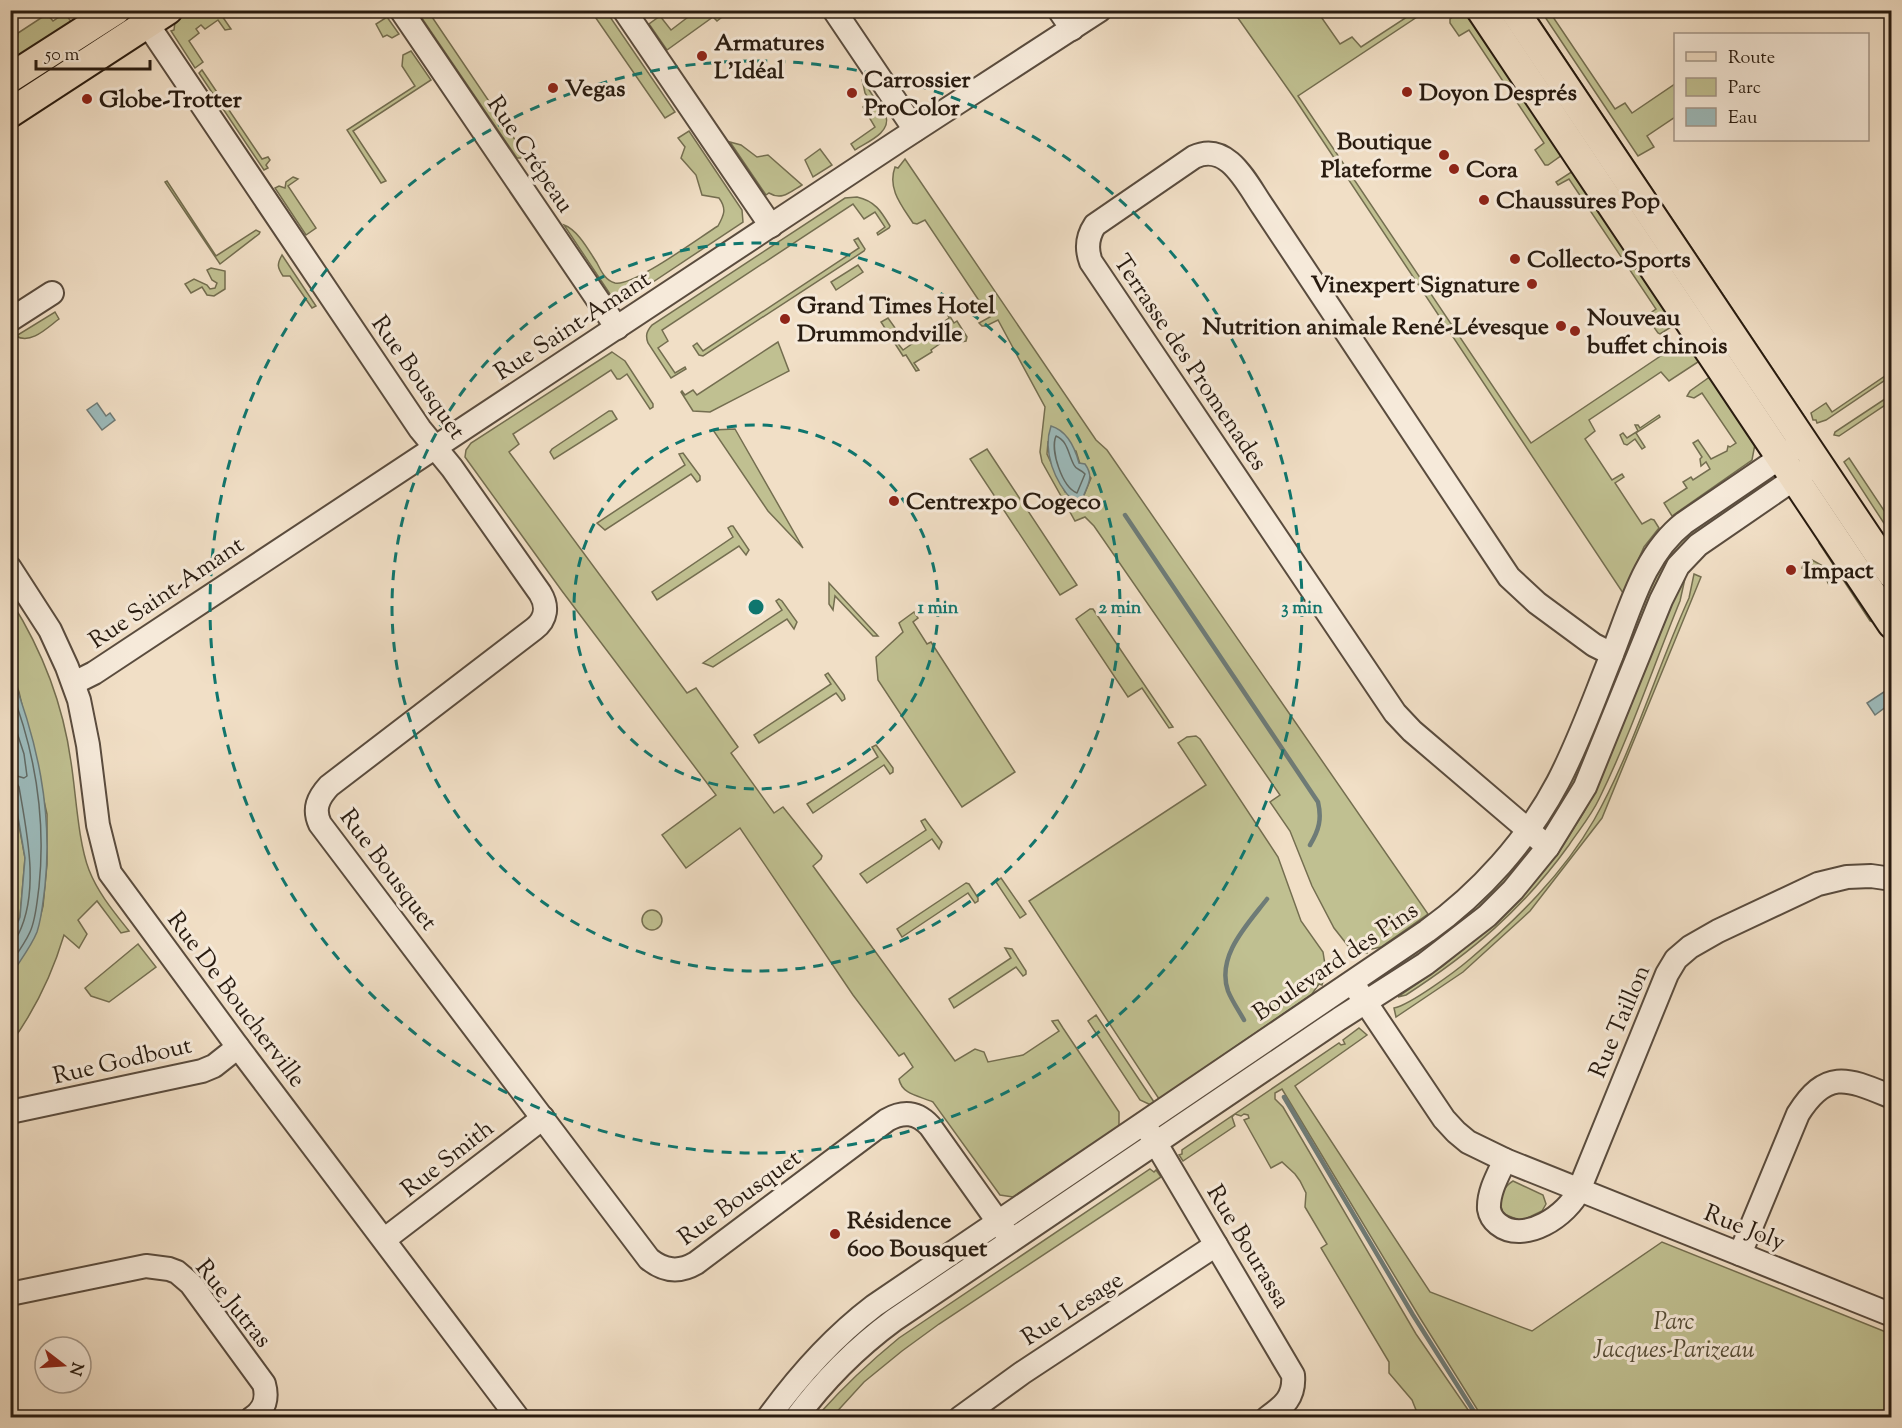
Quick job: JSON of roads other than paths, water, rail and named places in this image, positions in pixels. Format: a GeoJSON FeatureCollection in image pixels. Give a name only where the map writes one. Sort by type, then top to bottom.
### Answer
{"type":"FeatureCollection","features":[{"type":"Feature","properties":{"kind":"main road"},"geometry":{"type":"LineString","coordinates":[[10,78],[116,10]]}},
{"type":"Feature","properties":{"kind":"main road"},"geometry":{"type":"LineString","coordinates":[[1481,10],[1892,624]]}},
{"type":"Feature","properties":{"kind":"main road"},"geometry":{"type":"LineString","coordinates":[[1514,10],[1892,574]]}},
{"type":"Feature","properties":{"kind":"main road"},"geometry":{"type":"LineString","coordinates":[[10,113],[152,15]]}},
{"type":"Feature","properties":{"kind":"street","name":"Rue Crépeau"},"geometry":{"type":"LineString","coordinates":[[401,10],[617,328]]}},
{"type":"Feature","properties":{"kind":"street"},"geometry":{"type":"LineString","coordinates":[[624,10],[771,226]]}},
{"type":"Feature","properties":{"kind":"street"},"geometry":{"type":"LineString","coordinates":[[834,10],[915,130]]}},
{"type":"Feature","properties":{"kind":"street","name":"Rue Saint-Amant"},"geometry":{"type":"LineString","coordinates":[[74,683],[94,673],[915,130],[1066,20],[1100,10]]}},
{"type":"Feature","properties":{"kind":"street","name":"Rue Bousquet"},"geometry":{"type":"LineString","coordinates":[[152,15],[434,447],[452,468],[540,593],[545,606],[545,616],[534,629],[329,786],[318,801],[316,812],[327,834],[649,1259],[659,1267],[671,1270],[684,1269],[696,1263],[887,1120],[902,1114],[919,1116],[930,1126],[1011,1240]]}},
{"type":"Feature","properties":{"kind":"street","name":"Terrasse des Promenades"},"geometry":{"type":"LineString","coordinates":[[1548,847],[1412,731],[1384,698],[1091,262],[1087,242],[1095,225],[1194,157],[1201,154],[1216,154],[1229,161],[1263,207],[1509,577],[1537,603],[1594,645],[1612,654]]}},
{"type":"Feature","properties":{"kind":"street"},"geometry":{"type":"LineString","coordinates":[[10,320],[52,293]]}},
{"type":"Feature","properties":{"kind":"street","name":"Boulevard des Pins"},"geometry":{"type":"LineString","coordinates":[[784,1414],[814,1359],[860,1317],[998,1221],[1150,1134],[1366,1002],[1425,964],[1473,928],[1513,890],[1548,847],[1574,806],[1590,777],[1661,600],[1678,566],[1698,545],[1788,468],[1811,452]]}},
{"type":"Feature","properties":{"kind":"street","name":"Boulevard des Pins"},"geometry":{"type":"LineString","coordinates":[[784,1414],[879,1331],[1011,1240],[1352,982],[1453,911],[1482,884],[1527,830],[1557,784],[1644,575],[1665,540],[1684,523],[1788,468]]}},
{"type":"Feature","properties":{"kind":"street","name":"Rue De Boucherville"},"geometry":{"type":"LineString","coordinates":[[10,568],[50,630],[74,683],[88,745],[98,825],[110,873],[238,1047],[518,1418]]}},
{"type":"Feature","properties":{"kind":"street","name":"Rue Taillon"},"geometry":{"type":"LineString","coordinates":[[1579,1190],[1659,991],[1672,964],[1682,952],[1718,931],[1825,881],[1855,876],[1892,879]]}},
{"type":"Feature","properties":{"kind":"street","name":"Rue Joly"},"geometry":{"type":"LineString","coordinates":[[1352,982],[1450,1126],[1472,1145],[1892,1315]]}},
{"type":"Feature","properties":{"kind":"street","name":"Rue Godbout"},"geometry":{"type":"LineString","coordinates":[[10,1112],[201,1071],[214,1066],[238,1047]]}},
{"type":"Feature","properties":{"kind":"street"},"geometry":{"type":"LineString","coordinates":[[1740,1254],[1798,1114],[1812,1094],[1830,1083],[1847,1081],[1892,1097]]}},
{"type":"Feature","properties":{"kind":"street","name":"Rue Smith"},"geometry":{"type":"LineString","coordinates":[[384,1239],[543,1118]]}},
{"type":"Feature","properties":{"kind":"street","name":"Rue Bourassa"},"geometry":{"type":"LineString","coordinates":[[1150,1134],[1291,1368],[1294,1383],[1290,1398],[1286,1404],[1267,1418]]}},
{"type":"Feature","properties":{"kind":"street"},"geometry":{"type":"LineString","coordinates":[[1505,1160],[1494,1185],[1489,1206],[1494,1221],[1509,1231],[1524,1232],[1545,1223],[1566,1210],[1575,1200],[1579,1190]]}},
{"type":"Feature","properties":{"kind":"street","name":"Rue Lesage"},"geometry":{"type":"LineString","coordinates":[[960,1418],[1022,1373],[1216,1245]]}},
{"type":"Feature","properties":{"kind":"street","name":"Rue Jutras"},"geometry":{"type":"LineString","coordinates":[[10,1294],[146,1266],[164,1267],[177,1272],[198,1293],[264,1383],[267,1397],[265,1404],[252,1418]]}},
{"type":"Feature","properties":{"kind":"water"},"geometry":{"type":"Polygon","coordinates":[[[97,403],[106,416],[110,413],[115,420],[102,430],[87,410],[97,403]]]}},
{"type":"Feature","properties":{"kind":"water"},"geometry":{"type":"Polygon","coordinates":[[[1051,426],[1066,436],[1073,446],[1079,463],[1085,464],[1088,469],[1090,478],[1082,500],[1073,501],[1056,476],[1048,446],[1051,426]]]}},
{"type":"Feature","properties":{"kind":"water"},"geometry":{"type":"Polygon","coordinates":[[[10,670],[35,749],[45,803],[47,830],[45,886],[40,921],[28,949],[11,975],[11,938],[20,917],[25,858],[11,776],[10,670]]]}},
{"type":"Feature","properties":{"kind":"water"},"geometry":{"type":"Polygon","coordinates":[[[1890,688],[1891,703],[1875,715],[1867,703],[1890,688]]]}},
{"type":"Feature","properties":{"kind":"waterway"},"geometry":{"type":"LineString","coordinates":[[1125,515],[1318,802],[1319,824],[1310,845]]}},
{"type":"Feature","properties":{"kind":"waterway"},"geometry":{"type":"LineString","coordinates":[[1244,1020],[1228,991],[1225,978],[1226,966],[1230,953],[1243,930],[1267,899]]}},
{"type":"Feature","properties":{"kind":"waterway"},"geometry":{"type":"LineString","coordinates":[[1284,1097],[1413,1315],[1478,1418]]}},
{"type":"Feature","properties":{"kind":"place","name":"Armatures L'Idéal"},"geometry":{"type":"Point","coordinates":[702,56]}},
{"type":"Feature","properties":{"kind":"place","name":"Vegas"},"geometry":{"type":"Point","coordinates":[553,88]}},
{"type":"Feature","properties":{"kind":"place","name":"Doyon Després"},"geometry":{"type":"Point","coordinates":[1407,92]}},
{"type":"Feature","properties":{"kind":"place","name":"Carrossier ProColor"},"geometry":{"type":"Point","coordinates":[852,93]}},
{"type":"Feature","properties":{"kind":"place","name":"Globe-Trotter"},"geometry":{"type":"Point","coordinates":[87,99]}},
{"type":"Feature","properties":{"kind":"place","name":"Boutique Plateforme"},"geometry":{"type":"Point","coordinates":[1444,155]}},
{"type":"Feature","properties":{"kind":"place","name":"Cora"},"geometry":{"type":"Point","coordinates":[1454,169]}},
{"type":"Feature","properties":{"kind":"place","name":"Chaussures Pop"},"geometry":{"type":"Point","coordinates":[1484,200]}},
{"type":"Feature","properties":{"kind":"place","name":"Collecto-Sports"},"geometry":{"type":"Point","coordinates":[1515,259]}},
{"type":"Feature","properties":{"kind":"place","name":"Vinexpert Signature"},"geometry":{"type":"Point","coordinates":[1532,284]}},
{"type":"Feature","properties":{"kind":"place","name":"Grand Times Hotel Drummondville"},"geometry":{"type":"Point","coordinates":[785,319]}},
{"type":"Feature","properties":{"kind":"place","name":"Nutrition animale René-Lévesque"},"geometry":{"type":"Point","coordinates":[1561,326]}},
{"type":"Feature","properties":{"kind":"place","name":"Nouveau buffet chinois"},"geometry":{"type":"Point","coordinates":[1575,331]}},
{"type":"Feature","properties":{"kind":"place","name":"Centrexpo Cogeco"},"geometry":{"type":"Point","coordinates":[894,501]}},
{"type":"Feature","properties":{"kind":"place","name":"Impact"},"geometry":{"type":"Point","coordinates":[1791,570]}},
{"type":"Feature","properties":{"kind":"place","name":"Résidence 600 Bousquet"},"geometry":{"type":"Point","coordinates":[835,1234]}},
{"type":"Feature","properties":{"kind":"park label","name":"Parc Jacques-Parizeau"},"geometry":{"type":"Point","coordinates":[1674,1335]}}]}
